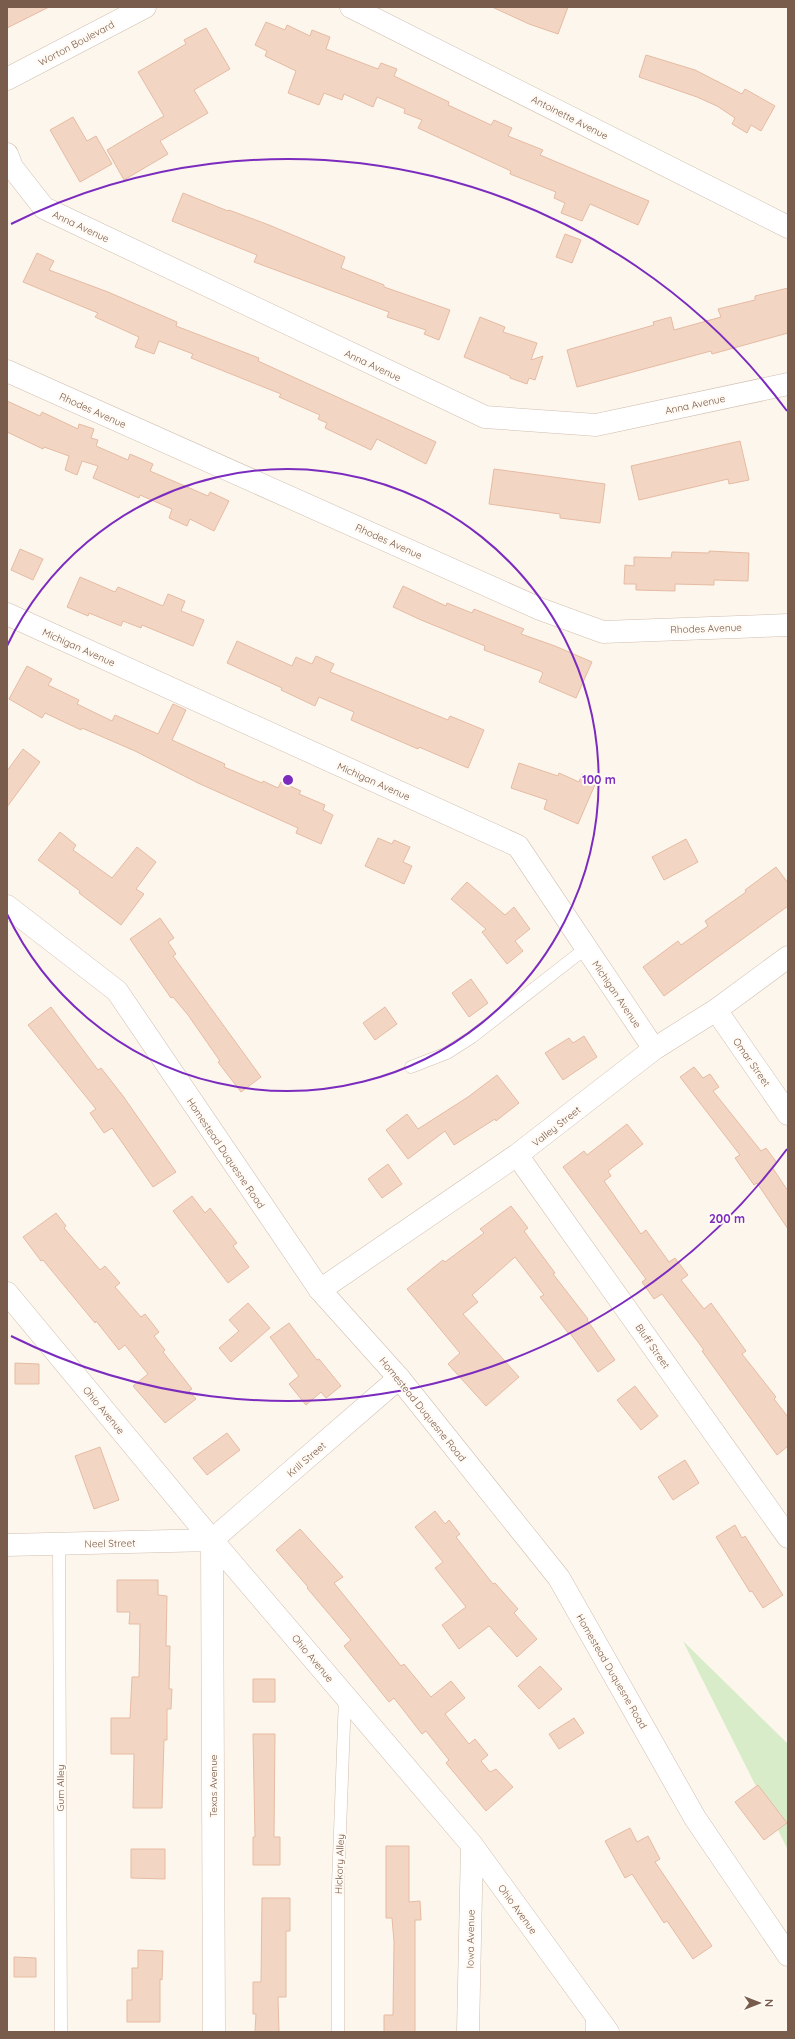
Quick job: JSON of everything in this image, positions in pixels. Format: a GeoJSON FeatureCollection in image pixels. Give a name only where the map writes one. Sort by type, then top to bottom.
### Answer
{"type":"FeatureCollection","features":[{"type":"Feature","properties":{"kind":"street","name":"Worton Boulevard"},"geometry":{"type":"LineString","coordinates":[[7,79],[145,7]]}},
{"type":"Feature","properties":{"kind":"street","name":"Antoinette Avenue"},"geometry":{"type":"LineString","coordinates":[[351,7],[788,227]]}},
{"type":"Feature","properties":{"kind":"street","name":"Anna Avenue"},"geometry":{"type":"LineString","coordinates":[[7,154],[12,167],[44,208],[485,417],[596,425],[788,384]]}},
{"type":"Feature","properties":{"kind":"street","name":"Rhodes Avenue"},"geometry":{"type":"LineString","coordinates":[[7,371],[532,606],[603,632],[788,625]]}},
{"type":"Feature","properties":{"kind":"street","name":"Michigan Avenue"},"geometry":{"type":"LineString","coordinates":[[7,614],[518,846],[654,1049]]}},
{"type":"Feature","properties":{"kind":"street","name":"Homestead Duquesne Road"},"geometry":{"type":"LineString","coordinates":[[7,906],[116,991],[320,1290],[399,1378],[559,1578],[695,1818],[788,1955]]}},
{"type":"Feature","properties":{"kind":"street","name":"Valley Street"},"geometry":{"type":"LineString","coordinates":[[320,1290],[517,1155],[654,1049],[716,1010],[788,957]]}},
{"type":"Feature","properties":{"kind":"street","name":"Omar Street"},"geometry":{"type":"LineString","coordinates":[[716,1010],[788,1114]]}},
{"type":"Feature","properties":{"kind":"street","name":"Bluff Street"},"geometry":{"type":"LineString","coordinates":[[517,1155],[788,1537]]}},
{"type":"Feature","properties":{"kind":"street","name":"Ohio Avenue"},"geometry":{"type":"LineString","coordinates":[[7,1293],[212,1540],[472,1845],[608,2032]]}},
{"type":"Feature","properties":{"kind":"street","name":"Krill Street"},"geometry":{"type":"LineString","coordinates":[[212,1540],[399,1378]]}},
{"type":"Feature","properties":{"kind":"street","name":"Neel Street"},"geometry":{"type":"LineString","coordinates":[[7,1545],[212,1540]]}},
{"type":"Feature","properties":{"kind":"street","name":"Texas Avenue"},"geometry":{"type":"LineString","coordinates":[[212,1540],[214,2032]]}},
{"type":"Feature","properties":{"kind":"street","name":"Iowa Avenue"},"geometry":{"type":"LineString","coordinates":[[468,2032],[472,1845]]}},
{"type":"Feature","properties":{"kind":"lane"},"geometry":{"type":"LineString","coordinates":[[411,1067],[447,1053],[472,1037],[586,948]]}},
{"type":"Feature","properties":{"kind":"lane","name":"Gum Alley"},"geometry":{"type":"LineString","coordinates":[[59,1544],[61,2032]]}},
{"type":"Feature","properties":{"kind":"lane","name":"Hickory Alley"},"geometry":{"type":"LineString","coordinates":[[338,2032],[338,1885],[345,1696]]}},
{"type":"Feature","properties":{"kind":"lane"},"geometry":{"type":"LineString","coordinates":[[592,2009],[592,2032]]}},
{"type":"Feature","properties":{"kind":"green space"},"geometry":{"type":"Polygon","coordinates":[[[683,1641],[788,1744],[788,1850],[683,1641]]]}},
{"type":"Feature","properties":{"kind":"building"},"geometry":{"type":"Polygon","coordinates":[[[7,7],[49,7],[7,28],[7,7]]]}},
{"type":"Feature","properties":{"kind":"building"},"geometry":{"type":"Polygon","coordinates":[[[492,7],[568,7],[558,34],[529,24],[492,7]]]}},
{"type":"Feature","properties":{"kind":"building"},"geometry":{"type":"Polygon","coordinates":[[[266,22],[285,30],[287,25],[310,36],[312,30],[330,37],[326,49],[378,69],[381,63],[397,69],[394,76],[449,102],[448,105],[491,125],[494,120],[512,128],[508,136],[543,150],[540,155],[649,201],[638,225],[590,204],[582,221],[561,213],[565,203],[554,198],[556,192],[510,174],[511,171],[418,128],[422,120],[404,113],[405,109],[377,97],[373,107],[344,94],[342,100],[324,93],[319,105],[288,93],[296,71],[265,56],[267,51],[255,45],[266,22]]]}},
{"type":"Feature","properties":{"kind":"building"},"geometry":{"type":"Polygon","coordinates":[[[206,28],[230,69],[194,90],[208,113],[160,141],[168,154],[124,180],[107,150],[164,116],[138,72],[186,44],[184,40],[206,28]]]}},
{"type":"Feature","properties":{"kind":"building"},"geometry":{"type":"Polygon","coordinates":[[[646,55],[695,70],[742,94],[745,89],[775,106],[761,131],[751,125],[747,133],[732,124],[735,118],[717,106],[697,97],[639,77],[646,55]]]}},
{"type":"Feature","properties":{"kind":"building"},"geometry":{"type":"Polygon","coordinates":[[[73,117],[87,141],[96,136],[112,164],[80,182],[50,130],[73,117]]]}},
{"type":"Feature","properties":{"kind":"building"},"geometry":{"type":"Polygon","coordinates":[[[183,193],[269,225],[345,257],[341,268],[384,285],[384,287],[450,310],[439,340],[424,334],[426,330],[387,317],[389,312],[254,262],[257,255],[172,221],[183,193]]]}},
{"type":"Feature","properties":{"kind":"building"},"geometry":{"type":"Polygon","coordinates":[[[565,234],[581,240],[572,263],[556,257],[565,234]]]}},
{"type":"Feature","properties":{"kind":"building"},"geometry":{"type":"Polygon","coordinates":[[[37,253],[54,261],[49,270],[108,292],[177,322],[176,326],[259,358],[258,361],[436,442],[426,464],[377,439],[371,450],[325,428],[327,423],[318,419],[320,415],[279,397],[281,394],[191,358],[193,354],[159,341],[154,354],[135,347],[139,337],[95,317],[98,313],[23,282],[37,253]]]}},
{"type":"Feature","properties":{"kind":"building"},"geometry":{"type":"Polygon","coordinates":[[[788,288],[788,333],[712,354],[711,351],[577,387],[567,350],[654,325],[653,322],[671,317],[674,330],[721,317],[718,309],[755,300],[755,296],[788,288]]]}},
{"type":"Feature","properties":{"kind":"building"},"geometry":{"type":"Polygon","coordinates":[[[480,317],[505,327],[503,332],[537,343],[531,360],[543,356],[535,380],[529,378],[527,384],[464,357],[480,317]]]}},
{"type":"Feature","properties":{"kind":"building"},"geometry":{"type":"Polygon","coordinates":[[[7,401],[40,416],[42,412],[78,429],[79,424],[94,429],[91,438],[98,440],[96,446],[128,460],[130,454],[153,464],[150,471],[208,496],[210,492],[229,501],[214,531],[190,519],[187,526],[169,518],[172,509],[140,495],[139,498],[93,478],[98,466],[82,461],[77,475],[65,470],[69,456],[44,447],[43,449],[7,432],[7,401]]]}},
{"type":"Feature","properties":{"kind":"building"},"geometry":{"type":"Polygon","coordinates":[[[740,441],[749,480],[729,484],[728,479],[639,500],[631,466],[740,441]]]}},
{"type":"Feature","properties":{"kind":"building"},"geometry":{"type":"Polygon","coordinates":[[[494,469],[605,484],[600,523],[560,518],[560,514],[489,504],[494,469]]]}},
{"type":"Feature","properties":{"kind":"building"},"geometry":{"type":"Polygon","coordinates":[[[20,549],[43,559],[33,580],[11,570],[20,549]]]}},
{"type":"Feature","properties":{"kind":"building"},"geometry":{"type":"Polygon","coordinates":[[[709,551],[749,553],[748,581],[714,580],[714,585],[675,584],[675,591],[636,590],[636,584],[624,584],[625,565],[634,566],[634,557],[671,558],[672,552],[709,553],[709,551]]]}},
{"type":"Feature","properties":{"kind":"building"},"geometry":{"type":"Polygon","coordinates":[[[80,577],[115,592],[118,587],[163,606],[168,594],[185,601],[181,611],[204,620],[193,646],[142,625],[141,628],[123,621],[121,626],[89,613],[88,616],[67,607],[80,577]]]}},
{"type":"Feature","properties":{"kind":"building"},"geometry":{"type":"Polygon","coordinates":[[[403,586],[446,606],[447,603],[472,613],[474,609],[524,629],[521,634],[555,646],[592,662],[576,698],[539,682],[543,673],[540,671],[484,650],[485,646],[393,607],[403,586]]]}},
{"type":"Feature","properties":{"kind":"building"},"geometry":{"type":"Polygon","coordinates":[[[237,641],[292,666],[296,657],[312,664],[316,656],[334,664],[330,672],[448,720],[450,716],[484,730],[468,768],[419,747],[418,749],[351,720],[354,712],[319,697],[315,706],[281,690],[282,688],[227,663],[237,641]]]}},
{"type":"Feature","properties":{"kind":"building"},"geometry":{"type":"Polygon","coordinates":[[[27,666],[52,679],[48,685],[79,700],[77,704],[112,721],[115,715],[158,734],[173,704],[186,710],[172,740],[225,764],[224,767],[278,788],[281,782],[301,791],[299,794],[325,805],[323,810],[333,815],[321,844],[296,833],[298,828],[198,783],[135,751],[82,728],[81,730],[45,713],[42,718],[9,699],[27,666]]]}},
{"type":"Feature","properties":{"kind":"building"},"geometry":{"type":"Polygon","coordinates":[[[23,749],[40,762],[7,807],[7,771],[23,749]]]}},
{"type":"Feature","properties":{"kind":"building"},"geometry":{"type":"Polygon","coordinates":[[[519,763],[558,776],[559,773],[579,782],[582,774],[597,780],[578,824],[544,809],[547,800],[511,788],[519,763]]]}},
{"type":"Feature","properties":{"kind":"building"},"geometry":{"type":"Polygon","coordinates":[[[60,832],[76,845],[73,850],[112,878],[137,847],[156,862],[136,889],[144,894],[121,925],[79,893],[80,891],[38,860],[60,832]]]}},
{"type":"Feature","properties":{"kind":"building"},"geometry":{"type":"Polygon","coordinates":[[[378,838],[392,844],[394,840],[410,847],[403,862],[412,866],[404,884],[365,866],[378,838]]]}},
{"type":"Feature","properties":{"kind":"building"},"geometry":{"type":"Polygon","coordinates":[[[686,839],[698,862],[664,880],[652,857],[686,839]]]}},
{"type":"Feature","properties":{"kind":"building"},"geometry":{"type":"Polygon","coordinates":[[[776,867],[788,883],[788,906],[664,996],[643,967],[678,941],[681,945],[708,926],[705,921],[746,892],[745,890],[776,867]]]}},
{"type":"Feature","properties":{"kind":"building"},"geometry":{"type":"Polygon","coordinates":[[[467,882],[505,915],[514,907],[530,929],[515,941],[523,951],[507,964],[482,932],[486,929],[451,899],[467,882]]]}},
{"type":"Feature","properties":{"kind":"building"},"geometry":{"type":"Polygon","coordinates":[[[160,918],[174,938],[168,942],[176,954],[173,956],[261,1077],[241,1092],[218,1062],[220,1061],[188,1015],[173,997],[171,998],[130,939],[160,918]]]}},
{"type":"Feature","properties":{"kind":"building"},"geometry":{"type":"Polygon","coordinates":[[[471,979],[488,1003],[469,1017],[452,993],[471,979]]]}},
{"type":"Feature","properties":{"kind":"building"},"geometry":{"type":"Polygon","coordinates":[[[51,1007],[98,1070],[101,1068],[123,1096],[176,1172],[153,1187],[112,1128],[104,1133],[90,1113],[96,1109],[28,1025],[51,1007]]]}},
{"type":"Feature","properties":{"kind":"building"},"geometry":{"type":"Polygon","coordinates":[[[385,1007],[397,1024],[375,1040],[363,1023],[385,1007]]]}},
{"type":"Feature","properties":{"kind":"building"},"geometry":{"type":"Polygon","coordinates":[[[584,1036],[597,1057],[563,1080],[545,1053],[569,1038],[573,1043],[584,1036]]]}},
{"type":"Feature","properties":{"kind":"building"},"geometry":{"type":"Polygon","coordinates":[[[694,1067],[703,1078],[710,1074],[719,1087],[713,1091],[761,1151],[766,1148],[777,1163],[772,1167],[788,1191],[788,1229],[757,1183],[754,1185],[735,1158],[740,1155],[680,1077],[694,1067]]]}},
{"type":"Feature","properties":{"kind":"building"},"geometry":{"type":"Polygon","coordinates":[[[497,1075],[519,1103],[496,1121],[495,1119],[454,1145],[445,1131],[408,1159],[386,1130],[407,1114],[418,1129],[468,1097],[497,1075]]]}},
{"type":"Feature","properties":{"kind":"building"},"geometry":{"type":"Polygon","coordinates":[[[627,1124],[643,1144],[608,1171],[611,1176],[604,1181],[641,1234],[646,1230],[669,1262],[675,1258],[688,1275],[681,1280],[704,1309],[711,1303],[746,1351],[742,1354],[776,1397],[774,1399],[788,1417],[788,1446],[777,1455],[702,1351],[704,1350],[662,1294],[654,1299],[642,1282],[646,1279],[563,1167],[584,1151],[587,1155],[627,1124]]]}},
{"type":"Feature","properties":{"kind":"building"},"geometry":{"type":"Polygon","coordinates":[[[388,1164],[402,1184],[382,1198],[368,1179],[388,1164]]]}},
{"type":"Feature","properties":{"kind":"building"},"geometry":{"type":"Polygon","coordinates":[[[192,1196],[205,1213],[210,1208],[237,1243],[233,1246],[249,1267],[228,1283],[173,1211],[192,1196]]]}},
{"type":"Feature","properties":{"kind":"building"},"geometry":{"type":"Polygon","coordinates":[[[511,1206],[528,1228],[524,1231],[555,1273],[553,1274],[588,1319],[587,1320],[615,1360],[598,1372],[570,1333],[569,1334],[540,1297],[544,1295],[515,1257],[472,1295],[478,1302],[463,1314],[519,1377],[486,1406],[448,1364],[460,1353],[407,1289],[443,1260],[445,1262],[484,1233],[480,1229],[511,1206]]]}},
{"type":"Feature","properties":{"kind":"building"},"geometry":{"type":"Polygon","coordinates":[[[56,1213],[66,1226],[64,1228],[100,1270],[105,1266],[120,1283],[115,1287],[141,1317],[145,1314],[159,1332],[154,1336],[165,1350],[163,1352],[192,1389],[189,1391],[196,1399],[165,1423],[133,1386],[148,1374],[125,1345],[119,1350],[43,1260],[41,1261],[23,1237],[56,1213]]]}},
{"type":"Feature","properties":{"kind":"building"},"geometry":{"type":"Polygon","coordinates":[[[248,1303],[270,1328],[231,1362],[219,1348],[239,1331],[229,1320],[248,1303]]]}},
{"type":"Feature","properties":{"kind":"building"},"geometry":{"type":"Polygon","coordinates":[[[289,1323],[317,1360],[319,1359],[341,1386],[326,1398],[321,1392],[306,1405],[289,1384],[299,1376],[270,1337],[289,1323]]]}},
{"type":"Feature","properties":{"kind":"building"},"geometry":{"type":"Polygon","coordinates":[[[15,1363],[39,1364],[39,1384],[15,1384],[15,1363]]]}},
{"type":"Feature","properties":{"kind":"building"},"geometry":{"type":"Polygon","coordinates":[[[635,1386],[658,1416],[641,1430],[617,1400],[635,1386]]]}},
{"type":"Feature","properties":{"kind":"building"},"geometry":{"type":"Polygon","coordinates":[[[227,1433],[240,1450],[207,1475],[193,1458],[227,1433]]]}},
{"type":"Feature","properties":{"kind":"building"},"geometry":{"type":"Polygon","coordinates":[[[100,1447],[119,1500],[94,1509],[75,1456],[100,1447]]]}},
{"type":"Feature","properties":{"kind":"building"},"geometry":{"type":"Polygon","coordinates":[[[685,1460],[699,1483],[673,1500],[658,1477],[685,1460]]]}},
{"type":"Feature","properties":{"kind":"building"},"geometry":{"type":"Polygon","coordinates":[[[435,1511],[445,1524],[449,1520],[460,1534],[456,1537],[493,1584],[495,1583],[518,1609],[514,1613],[537,1639],[517,1657],[489,1626],[459,1649],[442,1625],[466,1607],[435,1568],[443,1562],[415,1527],[435,1511]]]}},
{"type":"Feature","properties":{"kind":"building"},"geometry":{"type":"Polygon","coordinates":[[[735,1525],[742,1538],[745,1536],[783,1595],[763,1608],[752,1591],[750,1592],[716,1537],[735,1525]]]}},
{"type":"Feature","properties":{"kind":"building"},"geometry":{"type":"Polygon","coordinates":[[[300,1529],[343,1577],[334,1583],[401,1666],[404,1664],[431,1697],[451,1681],[465,1698],[445,1714],[469,1744],[475,1739],[488,1755],[481,1761],[490,1772],[496,1769],[513,1787],[486,1811],[446,1763],[449,1760],[426,1731],[422,1734],[394,1698],[389,1702],[344,1646],[351,1640],[276,1550],[300,1529]]]}},
{"type":"Feature","properties":{"kind":"building"},"geometry":{"type":"Polygon","coordinates":[[[117,1580],[158,1580],[158,1595],[167,1596],[166,1646],[170,1646],[169,1689],[172,1689],[171,1709],[167,1709],[167,1740],[164,1740],[162,1808],[133,1808],[134,1754],[111,1754],[111,1718],[130,1718],[132,1677],[139,1677],[140,1624],[129,1624],[130,1612],[117,1612],[117,1580]]]}},
{"type":"Feature","properties":{"kind":"building"},"geometry":{"type":"Polygon","coordinates":[[[540,1666],[562,1689],[539,1709],[518,1686],[540,1666]]]}},
{"type":"Feature","properties":{"kind":"building"},"geometry":{"type":"Polygon","coordinates":[[[253,1679],[275,1679],[275,1702],[253,1702],[253,1679]]]}},
{"type":"Feature","properties":{"kind":"building"},"geometry":{"type":"Polygon","coordinates":[[[574,1718],[584,1733],[559,1749],[549,1734],[574,1718]]]}},
{"type":"Feature","properties":{"kind":"building"},"geometry":{"type":"Polygon","coordinates":[[[253,1734],[275,1734],[274,1837],[280,1837],[280,1865],[253,1865],[253,1837],[255,1837],[253,1734]]]}},
{"type":"Feature","properties":{"kind":"building"},"geometry":{"type":"Polygon","coordinates":[[[758,1785],[787,1823],[764,1840],[735,1802],[758,1785]]]}},
{"type":"Feature","properties":{"kind":"building"},"geometry":{"type":"Polygon","coordinates":[[[630,1828],[637,1842],[648,1836],[660,1859],[655,1862],[712,1946],[693,1959],[667,1921],[664,1923],[632,1874],[625,1878],[605,1841],[630,1828]]]}},
{"type":"Feature","properties":{"kind":"building"},"geometry":{"type":"Polygon","coordinates":[[[386,1846],[409,1846],[409,1902],[420,1901],[421,1920],[415,1920],[415,2032],[384,2032],[384,2015],[393,2015],[394,1942],[392,1918],[386,1918],[386,1846]]]}},
{"type":"Feature","properties":{"kind":"building"},"geometry":{"type":"Polygon","coordinates":[[[131,1849],[165,1849],[165,1879],[131,1878],[131,1849]]]}},
{"type":"Feature","properties":{"kind":"building"},"geometry":{"type":"Polygon","coordinates":[[[262,1898],[290,1898],[290,1931],[286,1931],[286,1997],[278,1997],[279,2032],[255,2032],[256,2014],[253,2014],[253,1982],[261,1982],[262,1898]]]}},
{"type":"Feature","properties":{"kind":"building"},"geometry":{"type":"Polygon","coordinates":[[[138,1950],[163,1951],[162,1980],[160,1979],[160,2022],[127,2022],[127,2000],[132,2000],[132,1968],[138,1968],[138,1950]]]}},
{"type":"Feature","properties":{"kind":"building"},"geometry":{"type":"Polygon","coordinates":[[[14,1957],[36,1958],[36,1977],[14,1977],[14,1957]]]}}]}
